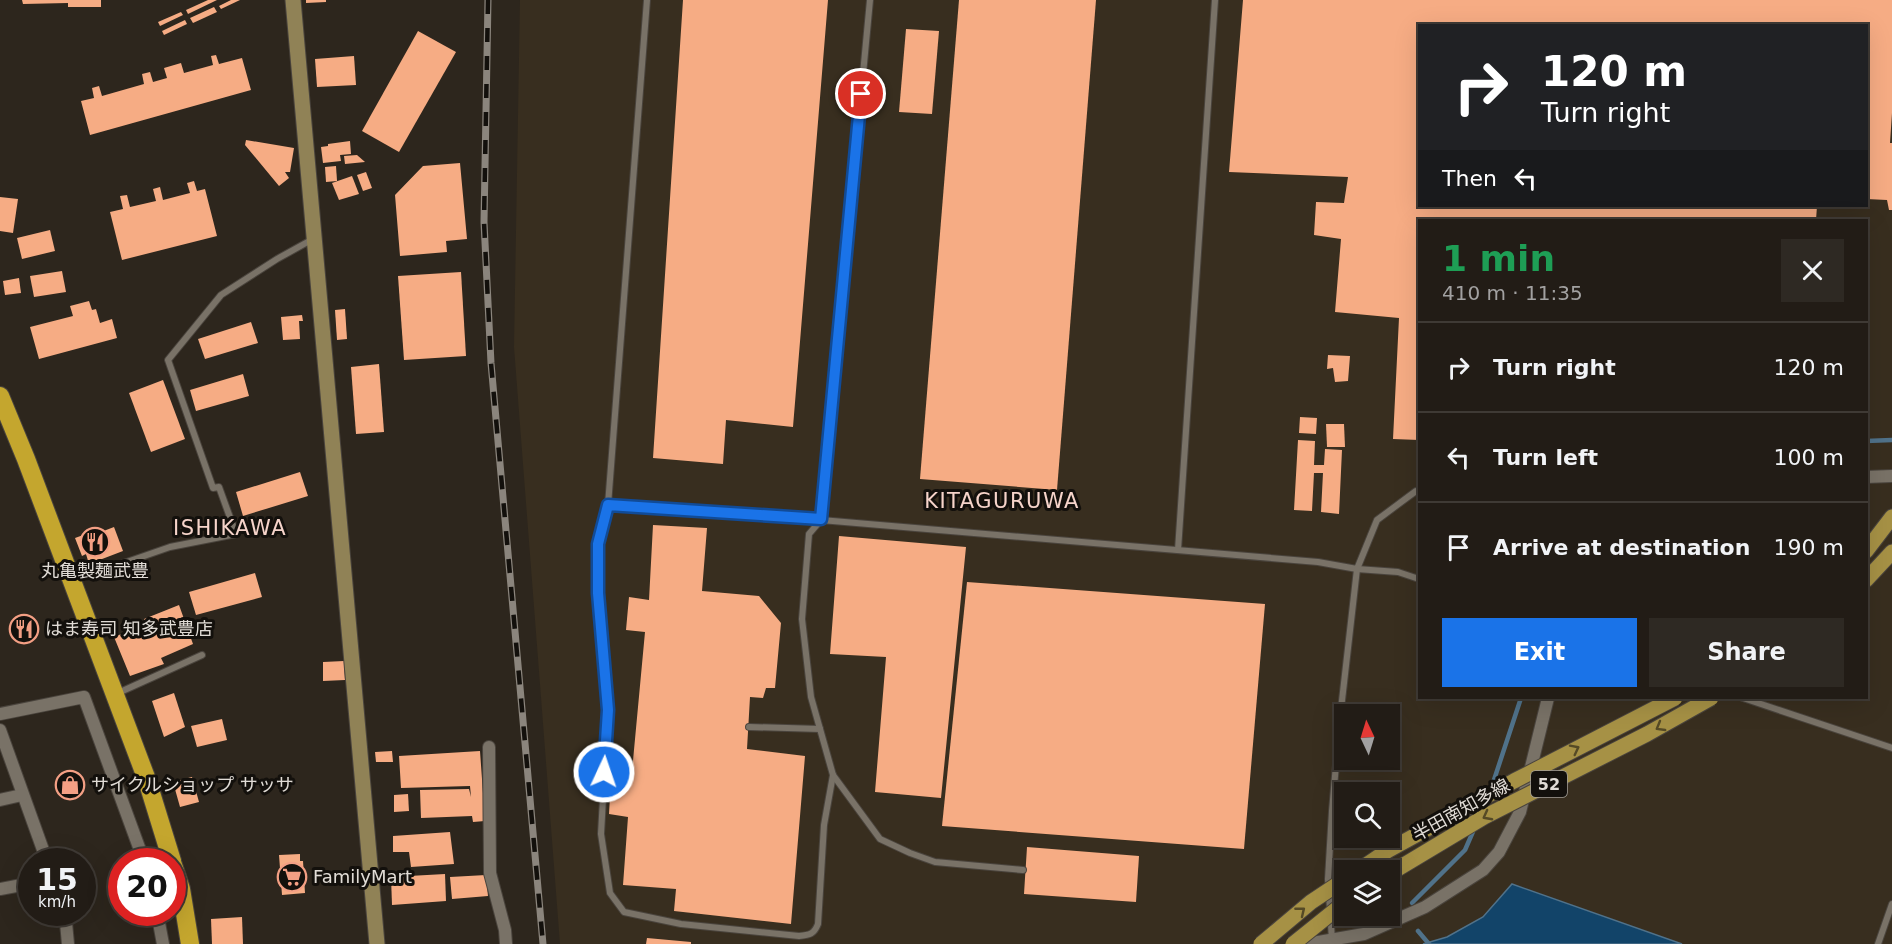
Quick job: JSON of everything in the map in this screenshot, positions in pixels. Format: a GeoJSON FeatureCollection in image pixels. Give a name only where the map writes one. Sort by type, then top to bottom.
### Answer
{"type":"FeatureCollection","features":[{"type":"Feature","properties":{"kind":"highway"},"geometry":{"type":"LineString","coordinates":[[0,396],[147,780],[168,848]]}},
{"type":"Feature","properties":{"kind":"highway"},"geometry":{"type":"LineString","coordinates":[[186,920],[190,944]]}},
{"type":"Feature","properties":{"kind":"main road"},"geometry":{"type":"LineString","coordinates":[[1868,548],[1892,517]]}},
{"type":"Feature","properties":{"kind":"main road"},"geometry":{"type":"LineString","coordinates":[[1868,578],[1892,552]]}},
{"type":"Feature","properties":{"kind":"main road","name":"半田南知多線"},"geometry":{"type":"LineString","coordinates":[[1374,860],[1514,781],[1673,699]]}},
{"type":"Feature","properties":{"kind":"main road","name":"半田南知多線"},"geometry":{"type":"LineString","coordinates":[[1400,867],[1484,817],[1647,734],[1709,699]]}},
{"type":"Feature","properties":{"kind":"main road"},"geometry":{"type":"LineString","coordinates":[[1261,944],[1311,902],[1334,887]]}},
{"type":"Feature","properties":{"kind":"main road"},"geometry":{"type":"LineString","coordinates":[[1293,944],[1334,911]]}},
{"type":"Feature","properties":{"kind":"street"},"geometry":{"type":"LineString","coordinates":[[293,0],[377,944]]}},
{"type":"Feature","properties":{"kind":"street"},"geometry":{"type":"LineString","coordinates":[[1868,477],[1892,476]]}},
{"type":"Feature","properties":{"kind":"street"},"geometry":{"type":"LineString","coordinates":[[0,714],[84,697],[139,848]]}},
{"type":"Feature","properties":{"kind":"street"},"geometry":{"type":"LineString","coordinates":[[1307,944],[1332,942],[1364,933],[1425,907],[1483,870],[1499,852],[1520,812],[1548,699]]}},
{"type":"Feature","properties":{"kind":"street"},"geometry":{"type":"LineString","coordinates":[[0,730],[42,848]]}},
{"type":"Feature","properties":{"kind":"street"},"geometry":{"type":"LineString","coordinates":[[489,747],[490,873],[505,930],[506,944]]}},
{"type":"Feature","properties":{"kind":"street"},"geometry":{"type":"LineString","coordinates":[[0,800],[22,795]]}},
{"type":"Feature","properties":{"kind":"street"},"geometry":{"type":"LineString","coordinates":[[0,889],[18,886]]}},
{"type":"Feature","properties":{"kind":"street"},"geometry":{"type":"LineString","coordinates":[[66,926],[68,944]]}},
{"type":"Feature","properties":{"kind":"street"},"geometry":{"type":"LineString","coordinates":[[160,926],[163,944]]}},
{"type":"Feature","properties":{"kind":"lane"},"geometry":{"type":"LineString","coordinates":[[647,0],[608,505],[598,544],[598,593],[608,710],[602,834],[610,893],[624,912],[681,924],[799,936],[810,935],[818,924],[824,825],[833,775]]}},
{"type":"Feature","properties":{"kind":"lane"},"geometry":{"type":"LineString","coordinates":[[870,0],[821,519],[809,534],[802,619],[811,697],[833,775],[880,839],[935,862],[1023,870]]}},
{"type":"Feature","properties":{"kind":"lane"},"geometry":{"type":"LineString","coordinates":[[1178,550],[1215,0]]}},
{"type":"Feature","properties":{"kind":"lane"},"geometry":{"type":"LineString","coordinates":[[72,581],[170,547],[236,534],[219,487],[213,488],[168,360],[221,295],[315,238]]}},
{"type":"Feature","properties":{"kind":"lane"},"geometry":{"type":"LineString","coordinates":[[1332,942],[1328,879],[1332,811],[1357,569],[1377,520],[1418,491]]}},
{"type":"Feature","properties":{"kind":"lane"},"geometry":{"type":"LineString","coordinates":[[608,505],[821,519],[1318,562],[1357,569],[1398,572],[1418,579]]}},
{"type":"Feature","properties":{"kind":"lane"},"geometry":{"type":"LineString","coordinates":[[114,695],[202,655]]}},
{"type":"Feature","properties":{"kind":"lane"},"geometry":{"type":"LineString","coordinates":[[1746,699],[1892,747]]}},
{"type":"Feature","properties":{"kind":"lane"},"geometry":{"type":"LineString","coordinates":[[749,727],[820,729]]}},
{"type":"Feature","properties":{"kind":"lane"},"geometry":{"type":"LineString","coordinates":[[1878,944],[1892,904]]}},
{"type":"Feature","properties":{"kind":"shaded area"},"geometry":{"type":"Polygon","coordinates":[[[520,0],[1892,0],[1892,944],[1682,944],[1513,884],[1483,917],[1447,937],[1423,944],[560,944],[514,347],[520,0]]]}},
{"type":"Feature","properties":{"kind":"water"},"geometry":{"type":"Polygon","coordinates":[[[1512,884],[1682,944],[1423,944],[1447,937],[1483,917],[1512,884]]]}},
{"type":"Feature","properties":{"kind":"building"},"geometry":{"type":"Polygon","coordinates":[[[22,0],[101,0],[101,7],[68,7],[68,3],[23,4],[22,0]]]}},
{"type":"Feature","properties":{"kind":"building"},"geometry":{"type":"Polygon","coordinates":[[[208,0],[217,0],[188,14],[186,10],[208,0]]]}},
{"type":"Feature","properties":{"kind":"building"},"geometry":{"type":"Polygon","coordinates":[[[231,0],[240,0],[221,9],[219,6],[231,0]]]}},
{"type":"Feature","properties":{"kind":"building"},"geometry":{"type":"Polygon","coordinates":[[[306,0],[326,0],[326,2],[306,3],[306,0]]]}},
{"type":"Feature","properties":{"kind":"building"},"geometry":{"type":"Polygon","coordinates":[[[683,0],[828,0],[793,427],[726,420],[723,464],[653,458],[683,0]]]}},
{"type":"Feature","properties":{"kind":"building"},"geometry":{"type":"Polygon","coordinates":[[[959,0],[1096,0],[1057,490],[920,479],[959,0]]]}},
{"type":"Feature","properties":{"kind":"building"},"geometry":{"type":"Polygon","coordinates":[[[1243,0],[1892,0],[1890,143],[1892,143],[1892,210],[1889,210],[1887,200],[1868,199],[1868,24],[1418,24],[1418,207],[1817,207],[1816,219],[1418,219],[1418,440],[1393,439],[1399,318],[1335,312],[1341,239],[1314,235],[1316,202],[1344,203],[1348,177],[1229,172],[1243,0]]]}},
{"type":"Feature","properties":{"kind":"building"},"geometry":{"type":"Polygon","coordinates":[[[214,7],[217,12],[193,23],[190,18],[214,7]]]}},
{"type":"Feature","properties":{"kind":"building"},"geometry":{"type":"Polygon","coordinates":[[[181,12],[183,15],[160,26],[158,22],[181,12]]]}},
{"type":"Feature","properties":{"kind":"building"},"geometry":{"type":"Polygon","coordinates":[[[185,20],[187,24],[164,35],[162,31],[185,20]]]}},
{"type":"Feature","properties":{"kind":"building"},"geometry":{"type":"Polygon","coordinates":[[[906,29],[939,31],[932,114],[899,112],[906,29]]]}},
{"type":"Feature","properties":{"kind":"building"},"geometry":{"type":"Polygon","coordinates":[[[418,31],[456,52],[399,152],[362,131],[418,31]]]}},
{"type":"Feature","properties":{"kind":"building"},"geometry":{"type":"Polygon","coordinates":[[[216,55],[219,64],[242,58],[251,90],[90,135],[81,101],[94,98],[92,88],[99,86],[102,96],[144,84],[142,74],[150,72],[153,82],[167,78],[164,68],[181,63],[184,73],[213,65],[211,56],[216,55]]]}},
{"type":"Feature","properties":{"kind":"building"},"geometry":{"type":"Polygon","coordinates":[[[354,56],[356,85],[317,87],[315,59],[354,56]]]}},
{"type":"Feature","properties":{"kind":"building"},"geometry":{"type":"Polygon","coordinates":[[[246,140],[294,148],[290,172],[285,172],[289,178],[279,186],[245,145],[246,140]]]}},
{"type":"Feature","properties":{"kind":"building"},"geometry":{"type":"Polygon","coordinates":[[[350,141],[351,154],[340,155],[341,161],[323,163],[321,147],[350,141]]]}},
{"type":"Feature","properties":{"kind":"building"},"geometry":{"type":"Polygon","coordinates":[[[357,155],[365,162],[345,164],[344,156],[357,155]]]}},
{"type":"Feature","properties":{"kind":"building"},"geometry":{"type":"Polygon","coordinates":[[[460,163],[467,239],[446,241],[447,252],[400,256],[395,195],[423,166],[460,163]]]}},
{"type":"Feature","properties":{"kind":"building"},"geometry":{"type":"Polygon","coordinates":[[[336,166],[337,181],[326,182],[325,167],[336,166]]]}},
{"type":"Feature","properties":{"kind":"building"},"geometry":{"type":"Polygon","coordinates":[[[366,172],[372,188],[363,191],[357,175],[366,172]]]}},
{"type":"Feature","properties":{"kind":"building"},"geometry":{"type":"Polygon","coordinates":[[[352,176],[359,194],[339,200],[332,183],[352,176]]]}},
{"type":"Feature","properties":{"kind":"building"},"geometry":{"type":"Polygon","coordinates":[[[194,181],[197,191],[205,189],[217,236],[122,260],[110,212],[123,209],[120,196],[127,195],[130,207],[156,201],[153,189],[160,187],[163,200],[190,193],[187,183],[194,181]]]}},
{"type":"Feature","properties":{"kind":"building"},"geometry":{"type":"Polygon","coordinates":[[[0,197],[18,199],[13,233],[0,231],[0,197]]]}},
{"type":"Feature","properties":{"kind":"building"},"geometry":{"type":"Polygon","coordinates":[[[50,230],[55,251],[22,259],[17,238],[50,230]]]}},
{"type":"Feature","properties":{"kind":"building"},"geometry":{"type":"Polygon","coordinates":[[[62,271],[66,292],[34,297],[30,276],[62,271]]]}},
{"type":"Feature","properties":{"kind":"building"},"geometry":{"type":"Polygon","coordinates":[[[461,272],[466,356],[404,360],[398,276],[461,272]]]}},
{"type":"Feature","properties":{"kind":"building"},"geometry":{"type":"Polygon","coordinates":[[[19,278],[21,293],[5,295],[3,281],[19,278]]]}},
{"type":"Feature","properties":{"kind":"building"},"geometry":{"type":"Polygon","coordinates":[[[89,301],[92,310],[96,309],[100,323],[112,319],[117,338],[39,359],[30,327],[73,316],[70,306],[89,301]]]}},
{"type":"Feature","properties":{"kind":"building"},"geometry":{"type":"Polygon","coordinates":[[[345,309],[347,339],[337,340],[335,310],[345,309]]]}},
{"type":"Feature","properties":{"kind":"building"},"geometry":{"type":"Polygon","coordinates":[[[302,315],[303,321],[299,321],[300,339],[283,340],[281,317],[302,315]]]}},
{"type":"Feature","properties":{"kind":"building"},"geometry":{"type":"Polygon","coordinates":[[[251,322],[258,343],[205,359],[198,339],[251,322]]]}},
{"type":"Feature","properties":{"kind":"building"},"geometry":{"type":"Polygon","coordinates":[[[1328,355],[1350,356],[1348,381],[1335,382],[1333,368],[1327,369],[1328,355]]]}},
{"type":"Feature","properties":{"kind":"building"},"geometry":{"type":"Polygon","coordinates":[[[379,364],[384,432],[356,434],[351,367],[379,364]]]}},
{"type":"Feature","properties":{"kind":"building"},"geometry":{"type":"Polygon","coordinates":[[[243,374],[249,396],[196,411],[190,390],[243,374]]]}},
{"type":"Feature","properties":{"kind":"building"},"geometry":{"type":"Polygon","coordinates":[[[163,380],[185,439],[151,452],[129,393],[163,380]]]}},
{"type":"Feature","properties":{"kind":"building"},"geometry":{"type":"Polygon","coordinates":[[[1300,417],[1317,418],[1316,434],[1299,433],[1300,417]]]}},
{"type":"Feature","properties":{"kind":"building"},"geometry":{"type":"Polygon","coordinates":[[[1326,424],[1344,424],[1345,447],[1327,447],[1326,424]]]}},
{"type":"Feature","properties":{"kind":"building"},"geometry":{"type":"Polygon","coordinates":[[[1298,440],[1315,441],[1314,465],[1324,465],[1325,449],[1342,450],[1339,514],[1321,512],[1323,473],[1314,473],[1312,511],[1294,510],[1298,440]]]}},
{"type":"Feature","properties":{"kind":"building"},"geometry":{"type":"Polygon","coordinates":[[[300,472],[308,496],[243,516],[236,492],[300,472]]]}},
{"type":"Feature","properties":{"kind":"building"},"geometry":{"type":"Polygon","coordinates":[[[653,525],[707,528],[702,591],[759,596],[781,623],[775,688],[766,688],[763,698],[750,697],[747,749],[805,756],[791,924],[674,911],[676,889],[623,885],[628,817],[609,814],[611,779],[631,782],[645,632],[626,630],[629,597],[649,600],[653,525]]]}},
{"type":"Feature","properties":{"kind":"building"},"geometry":{"type":"Polygon","coordinates":[[[114,527],[123,551],[89,564],[86,554],[82,556],[75,538],[100,529],[101,532],[114,527]]]}},
{"type":"Feature","properties":{"kind":"building"},"geometry":{"type":"Polygon","coordinates":[[[839,536],[966,547],[941,798],[875,792],[886,657],[830,654],[839,536]]]}},
{"type":"Feature","properties":{"kind":"building"},"geometry":{"type":"Polygon","coordinates":[[[255,573],[262,597],[196,615],[189,592],[255,573]]]}},
{"type":"Feature","properties":{"kind":"building"},"geometry":{"type":"Polygon","coordinates":[[[967,582],[1265,604],[1244,849],[942,826],[967,582]]]}},
{"type":"Feature","properties":{"kind":"building"},"geometry":{"type":"Polygon","coordinates":[[[179,605],[193,644],[161,658],[164,664],[130,676],[114,637],[146,624],[144,619],[179,605]]]}},
{"type":"Feature","properties":{"kind":"building"},"geometry":{"type":"Polygon","coordinates":[[[344,661],[345,680],[323,681],[323,662],[344,661]]]}},
{"type":"Feature","properties":{"kind":"building"},"geometry":{"type":"Polygon","coordinates":[[[174,693],[185,727],[164,737],[152,701],[174,693]]]}},
{"type":"Feature","properties":{"kind":"building"},"geometry":{"type":"Polygon","coordinates":[[[222,719],[227,740],[197,747],[191,726],[222,719]]]}},
{"type":"Feature","properties":{"kind":"building"},"geometry":{"type":"Polygon","coordinates":[[[392,751],[393,762],[376,762],[375,752],[392,751]]]}},
{"type":"Feature","properties":{"kind":"building"},"geometry":{"type":"Polygon","coordinates":[[[480,751],[485,821],[473,822],[472,816],[421,818],[420,790],[469,789],[471,797],[470,786],[401,788],[399,756],[480,751]]]}},
{"type":"Feature","properties":{"kind":"building"},"geometry":{"type":"Polygon","coordinates":[[[192,777],[199,802],[180,807],[173,782],[192,777]]]}},
{"type":"Feature","properties":{"kind":"building"},"geometry":{"type":"Polygon","coordinates":[[[408,794],[409,811],[394,812],[394,795],[408,794]]]}},
{"type":"Feature","properties":{"kind":"building"},"geometry":{"type":"Polygon","coordinates":[[[450,832],[454,864],[411,867],[409,852],[393,852],[393,836],[450,832]]]}},
{"type":"Feature","properties":{"kind":"building"},"geometry":{"type":"Polygon","coordinates":[[[1027,847],[1139,856],[1136,902],[1024,894],[1027,847]]]}},
{"type":"Feature","properties":{"kind":"building","name":"FamilyMart"},"geometry":{"type":"Polygon","coordinates":[[[300,854],[300,861],[303,861],[305,893],[282,895],[279,855],[300,854]]]}},
{"type":"Feature","properties":{"kind":"building"},"geometry":{"type":"Polygon","coordinates":[[[445,874],[446,901],[392,905],[391,877],[445,874]]]}},
{"type":"Feature","properties":{"kind":"building"},"geometry":{"type":"Polygon","coordinates":[[[486,875],[488,896],[452,899],[450,877],[486,875]]]}},
{"type":"Feature","properties":{"kind":"building"},"geometry":{"type":"Polygon","coordinates":[[[242,917],[243,944],[212,944],[211,919],[242,917]]]}},
{"type":"Feature","properties":{"kind":"building"},"geometry":{"type":"Polygon","coordinates":[[[647,938],[691,942],[691,944],[646,944],[647,938]]]}},
{"type":"Feature","properties":{"kind":"waterway"},"geometry":{"type":"LineString","coordinates":[[1868,441],[1892,440]]}},
{"type":"Feature","properties":{"kind":"waterway"},"geometry":{"type":"LineString","coordinates":[[1491,789],[1521,699]]}},
{"type":"Feature","properties":{"kind":"waterway"},"geometry":{"type":"LineString","coordinates":[[1412,903],[1465,850],[1475,827]]}},
{"type":"Feature","properties":{"kind":"waterway"},"geometry":{"type":"LineString","coordinates":[[1418,931],[1429,944]]}},
{"type":"Feature","properties":{"kind":"railway"},"geometry":{"type":"LineString","coordinates":[[488,0],[484,222],[491,363],[543,944]]}},
{"type":"Feature","properties":{"kind":"place","name":"丸亀製麺武豊"},"geometry":{"type":"Point","coordinates":[95,542]}},
{"type":"Feature","properties":{"kind":"place","name":"はま寿司 知多武豊店"},"geometry":{"type":"Point","coordinates":[24,629]}},
{"type":"Feature","properties":{"kind":"place","name":"サイクルショップ サッサ"},"geometry":{"type":"Point","coordinates":[70,785]}},
{"type":"Feature","properties":{"kind":"place","name":"FamilyMart"},"geometry":{"type":"Point","coordinates":[292,877]}},
{"type":"Feature","properties":{"kind":"district","name":"KITAGURUWA"},"geometry":{"type":"Point","coordinates":[1002,501]}},
{"type":"Feature","properties":{"kind":"district","name":"ISHIKAWA"},"geometry":{"type":"Point","coordinates":[230,528]}},
{"type":"Feature","properties":{"kind":"route"},"geometry":{"type":"LineString","coordinates":[[604,772],[608,710],[598,593],[598,544],[608,505],[821,519],[861,94]]}}]}
